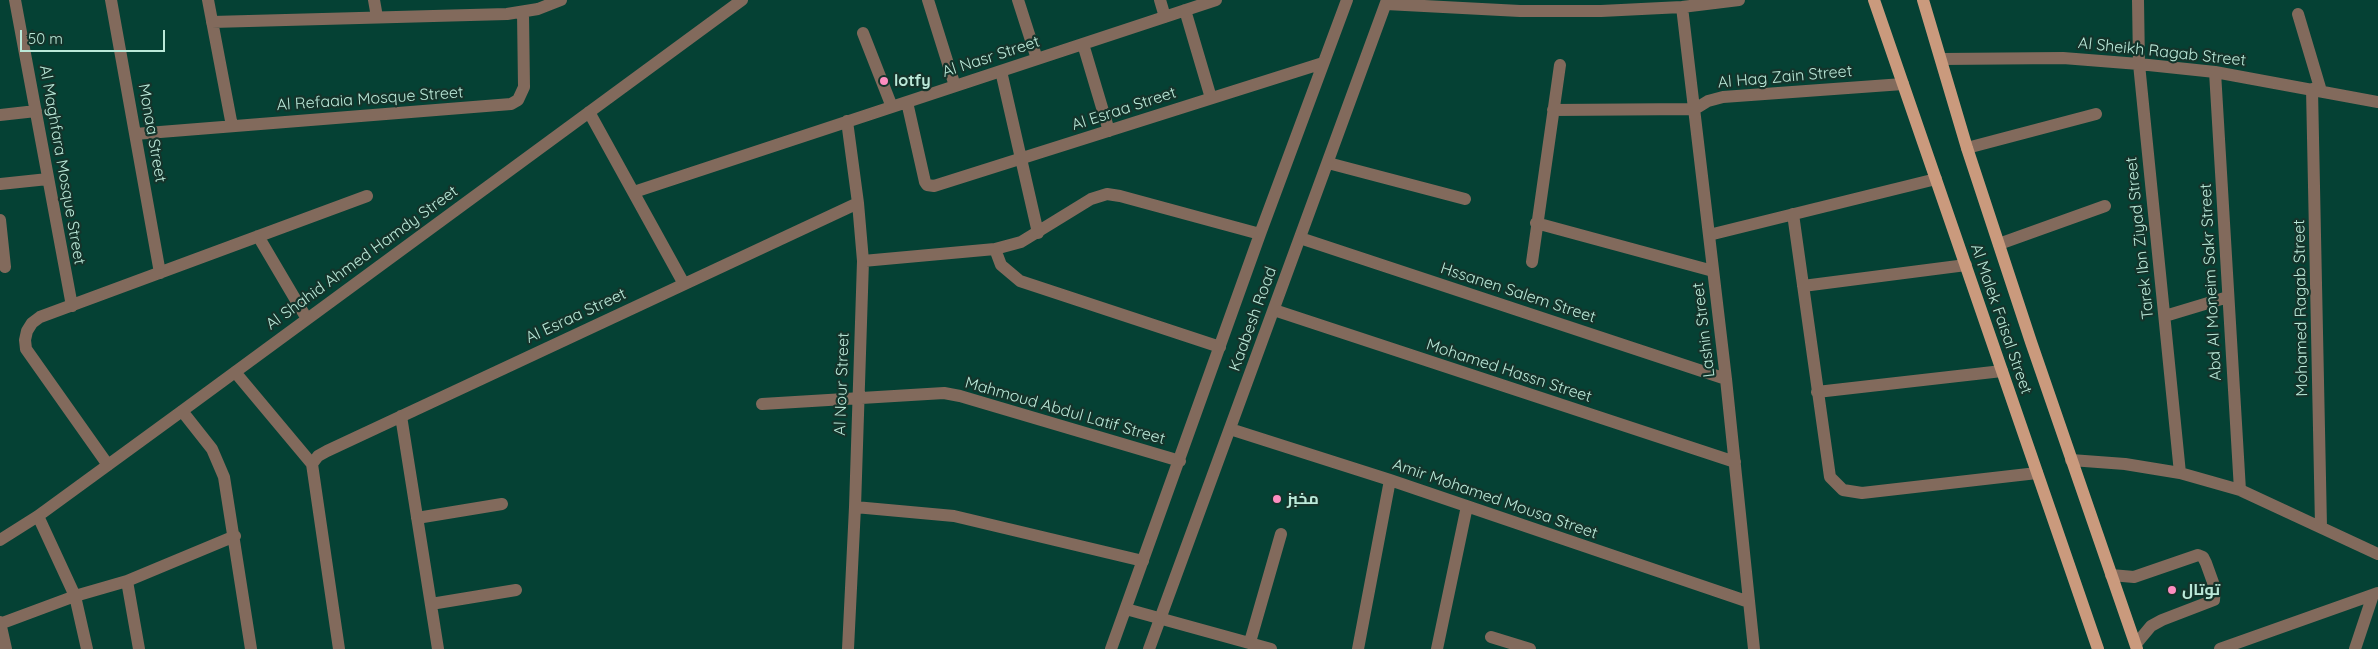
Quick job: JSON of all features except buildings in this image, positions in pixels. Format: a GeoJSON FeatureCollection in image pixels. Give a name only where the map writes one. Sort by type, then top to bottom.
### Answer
{"type":"FeatureCollection","features":[{"type":"Feature","properties":{"kind":"main road","name":"Al Malek Faisal Street"},"geometry":{"type":"LineString","coordinates":[[1874,0],[2098,649]]}},
{"type":"Feature","properties":{"kind":"main road","name":"Al Malek Faisal Street"},"geometry":{"type":"LineString","coordinates":[[1923,0],[1967,148],[2071,460],[2136,646]]}},
{"type":"Feature","properties":{"kind":"street","name":"Al Maghfara Mosque Street"},"geometry":{"type":"LineString","coordinates":[[15,0],[72,306]]}},
{"type":"Feature","properties":{"kind":"street","name":"Monaa Street"},"geometry":{"type":"LineString","coordinates":[[111,0],[160,273]]}},
{"type":"Feature","properties":{"kind":"street"},"geometry":{"type":"LineString","coordinates":[[208,0],[232,126]]}},
{"type":"Feature","properties":{"kind":"street"},"geometry":{"type":"LineString","coordinates":[[374,0],[377,17]]}},
{"type":"Feature","properties":{"kind":"street"},"geometry":{"type":"LineString","coordinates":[[212,22],[524,12],[561,0]]}},
{"type":"Feature","properties":{"kind":"street","name":"Al Shahid Ahmed Hamdy Street"},"geometry":{"type":"LineString","coordinates":[[0,540],[38,516],[742,0]]}},
{"type":"Feature","properties":{"kind":"street"},"geometry":{"type":"LineString","coordinates":[[928,0],[955,86]]}},
{"type":"Feature","properties":{"kind":"street"},"geometry":{"type":"LineString","coordinates":[[1018,0],[1037,59]]}},
{"type":"Feature","properties":{"kind":"street"},"geometry":{"type":"LineString","coordinates":[[1160,0],[1165,17]]}},
{"type":"Feature","properties":{"kind":"street","name":"Al Nasr Street"},"geometry":{"type":"LineString","coordinates":[[634,192],[1216,0]]}},
{"type":"Feature","properties":{"kind":"street","name":"Kaabesh Road"},"geometry":{"type":"LineString","coordinates":[[1111,649],[1260,234],[1347,0]]}},
{"type":"Feature","properties":{"kind":"street"},"geometry":{"type":"LineString","coordinates":[[1387,2],[1520,11],[1601,11],[1682,7],[1739,0]]}},
{"type":"Feature","properties":{"kind":"street","name":"Tarek Ibn Ziyad Street"},"geometry":{"type":"LineString","coordinates":[[2138,0],[2139,64],[2180,473]]}},
{"type":"Feature","properties":{"kind":"street","name":"Kaabesh Road"},"geometry":{"type":"LineString","coordinates":[[1149,649],[1387,2]]}},
{"type":"Feature","properties":{"kind":"street","name":"Lashin Street"},"geometry":{"type":"LineString","coordinates":[[1682,7],[1726,379],[1754,649]]}},
{"type":"Feature","properties":{"kind":"street"},"geometry":{"type":"LineString","coordinates":[[1185,10],[1211,98]]}},
{"type":"Feature","properties":{"kind":"street","name":"Al Refaaia Mosque Street"},"geometry":{"type":"LineString","coordinates":[[135,134],[511,104],[522,94],[524,86],[524,12]]}},
{"type":"Feature","properties":{"kind":"street","name":"Mohamed Ragab Street"},"geometry":{"type":"LineString","coordinates":[[2298,14],[2317,90],[2321,526]]}},
{"type":"Feature","properties":{"kind":"street"},"geometry":{"type":"LineString","coordinates":[[863,33],[892,107]]}},
{"type":"Feature","properties":{"kind":"street"},"geometry":{"type":"LineString","coordinates":[[1083,44],[1109,131]]}},
{"type":"Feature","properties":{"kind":"street","name":"Al Sheikh Ragab Street"},"geometry":{"type":"LineString","coordinates":[[1941,59],[2063,58],[2139,64],[2215,72],[2378,102]]}},
{"type":"Feature","properties":{"kind":"street","name":"Al Esraa Street"},"geometry":{"type":"LineString","coordinates":[[907,102],[925,182],[927,185],[934,186],[1323,63]]}},
{"type":"Feature","properties":{"kind":"street"},"geometry":{"type":"LineString","coordinates":[[1532,262],[1560,65]]}},
{"type":"Feature","properties":{"kind":"street"},"geometry":{"type":"LineString","coordinates":[[1001,71],[1038,233]]}},
{"type":"Feature","properties":{"kind":"street","name":"Abd Al Moneim Sakr Street"},"geometry":{"type":"LineString","coordinates":[[2215,72],[2240,490]]}},
{"type":"Feature","properties":{"kind":"street","name":"Al Hag Zain Street"},"geometry":{"type":"LineString","coordinates":[[1553,110],[1694,109],[1708,101],[1723,97],[1903,84]]}},
{"type":"Feature","properties":{"kind":"street"},"geometry":{"type":"LineString","coordinates":[[0,115],[36,111]]}},
{"type":"Feature","properties":{"kind":"street"},"geometry":{"type":"LineString","coordinates":[[589,112],[684,284]]}},
{"type":"Feature","properties":{"kind":"street"},"geometry":{"type":"LineString","coordinates":[[1967,148],[2096,114]]}},
{"type":"Feature","properties":{"kind":"street","name":"Al Nour Street"},"geometry":{"type":"LineString","coordinates":[[847,121],[858,203],[862,261],[855,507],[848,649]]}},
{"type":"Feature","properties":{"kind":"street"},"geometry":{"type":"LineString","coordinates":[[1328,163],[1465,199]]}},
{"type":"Feature","properties":{"kind":"street"},"geometry":{"type":"LineString","coordinates":[[0,184],[48,179]]}},
{"type":"Feature","properties":{"kind":"street"},"geometry":{"type":"LineString","coordinates":[[1708,235],[1936,179]]}},
{"type":"Feature","properties":{"kind":"street"},"geometry":{"type":"LineString","coordinates":[[862,261],[995,249],[1021,242],[1091,199],[1107,194],[1260,234]]}},
{"type":"Feature","properties":{"kind":"street"},"geometry":{"type":"LineString","coordinates":[[108,465],[26,349],[27,330],[32,323],[40,317],[367,196]]}},
{"type":"Feature","properties":{"kind":"street","name":"Al Esraa Street"},"geometry":{"type":"LineString","coordinates":[[312,464],[326,450],[858,203]]}},
{"type":"Feature","properties":{"kind":"street"},"geometry":{"type":"LineString","coordinates":[[1999,244],[2105,206]]}},
{"type":"Feature","properties":{"kind":"street"},"geometry":{"type":"LineString","coordinates":[[1793,214],[1830,478],[1843,490],[1862,493],[2037,473]]}},
{"type":"Feature","properties":{"kind":"street"},"geometry":{"type":"LineString","coordinates":[[0,220],[5,267]]}},
{"type":"Feature","properties":{"kind":"street"},"geometry":{"type":"LineString","coordinates":[[1536,224],[1713,271]]}},
{"type":"Feature","properties":{"kind":"street"},"geometry":{"type":"LineString","coordinates":[[258,236],[307,319]]}},
{"type":"Feature","properties":{"kind":"street","name":"Hssanen Salem Street"},"geometry":{"type":"LineString","coordinates":[[1300,238],[1726,379]]}},
{"type":"Feature","properties":{"kind":"street"},"geometry":{"type":"LineString","coordinates":[[995,249],[1001,265],[1020,281],[1220,347]]}},
{"type":"Feature","properties":{"kind":"street"},"geometry":{"type":"LineString","coordinates":[[1803,286],[1966,265]]}},
{"type":"Feature","properties":{"kind":"street"},"geometry":{"type":"LineString","coordinates":[[2165,316],[2228,297]]}},
{"type":"Feature","properties":{"kind":"street","name":"Mohamed Hassn Street"},"geometry":{"type":"LineString","coordinates":[[1274,310],[1735,462]]}},
{"type":"Feature","properties":{"kind":"street"},"geometry":{"type":"LineString","coordinates":[[1817,392],[2002,371]]}},
{"type":"Feature","properties":{"kind":"street"},"geometry":{"type":"LineString","coordinates":[[235,372],[312,464],[339,649]]}},
{"type":"Feature","properties":{"kind":"street","name":"Mahmoud Abdul Latif Street"},"geometry":{"type":"LineString","coordinates":[[762,404],[944,394],[960,396],[1180,461]]}},
{"type":"Feature","properties":{"kind":"street"},"geometry":{"type":"LineString","coordinates":[[182,411],[212,449],[219,460],[224,477],[235,536],[251,649]]}},
{"type":"Feature","properties":{"kind":"street"},"geometry":{"type":"LineString","coordinates":[[401,416],[438,649]]}},
{"type":"Feature","properties":{"kind":"street","name":"Amir Mohamed Mousa Street"},"geometry":{"type":"LineString","coordinates":[[1230,429],[1390,480],[1749,602]]}},
{"type":"Feature","properties":{"kind":"street"},"geometry":{"type":"LineString","coordinates":[[2071,460],[2125,464],[2180,473],[2240,490],[2378,554]]}},
{"type":"Feature","properties":{"kind":"street"},"geometry":{"type":"LineString","coordinates":[[1358,649],[1390,480]]}},
{"type":"Feature","properties":{"kind":"street"},"geometry":{"type":"LineString","coordinates":[[417,518],[502,504]]}},
{"type":"Feature","properties":{"kind":"street"},"geometry":{"type":"LineString","coordinates":[[1437,649],[1467,506]]}},
{"type":"Feature","properties":{"kind":"street"},"geometry":{"type":"LineString","coordinates":[[855,507],[954,516],[1143,561]]}},
{"type":"Feature","properties":{"kind":"street"},"geometry":{"type":"LineString","coordinates":[[38,516],[75,596],[87,649]]}},
{"type":"Feature","properties":{"kind":"street"},"geometry":{"type":"LineString","coordinates":[[1250,642],[1280,534]]}},
{"type":"Feature","properties":{"kind":"street"},"geometry":{"type":"LineString","coordinates":[[6,649],[0,623],[75,596],[127,581],[235,536]]}},
{"type":"Feature","properties":{"kind":"street"},"geometry":{"type":"LineString","coordinates":[[2111,575],[2134,577],[2198,555],[2203,557],[2206,562],[2216,588],[2214,600],[2156,623],[2142,634],[2136,646]]}},
{"type":"Feature","properties":{"kind":"street"},"geometry":{"type":"LineString","coordinates":[[127,581],[139,649]]}},
{"type":"Feature","properties":{"kind":"street"},"geometry":{"type":"LineString","coordinates":[[431,604],[516,590]]}},
{"type":"Feature","properties":{"kind":"street"},"geometry":{"type":"LineString","coordinates":[[2220,649],[2375,594]]}},
{"type":"Feature","properties":{"kind":"street"},"geometry":{"type":"LineString","coordinates":[[2355,649],[2375,594]]}},
{"type":"Feature","properties":{"kind":"street"},"geometry":{"type":"LineString","coordinates":[[1126,609],[1271,649]]}},
{"type":"Feature","properties":{"kind":"street"},"geometry":{"type":"LineString","coordinates":[[1491,637],[1530,649]]}},
{"type":"Feature","properties":{"kind":"place","name":"lotfy"},"geometry":{"type":"Point","coordinates":[884,81]}},
{"type":"Feature","properties":{"kind":"place","name":"مخبز"},"geometry":{"type":"Point","coordinates":[1277,499]}},
{"type":"Feature","properties":{"kind":"place","name":"توتال"},"geometry":{"type":"Point","coordinates":[2172,590]}}]}
